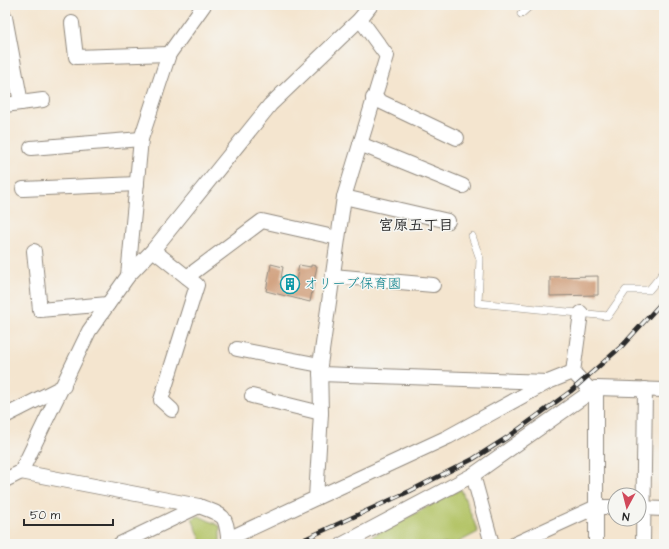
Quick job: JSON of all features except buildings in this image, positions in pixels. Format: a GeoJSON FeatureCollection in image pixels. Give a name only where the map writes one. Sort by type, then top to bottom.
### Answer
{"type":"FeatureCollection","features":[{"type":"Feature","properties":{"kind":"street"},"geometry":{"type":"LineString","coordinates":[[128,276],[141,139],[169,54],[204,5]]}},
{"type":"Feature","properties":{"kind":"street"},"geometry":{"type":"LineString","coordinates":[[5,480],[21,472],[64,386],[89,331],[128,276],[153,250],[270,105],[360,19],[372,5]]}},
{"type":"Feature","properties":{"kind":"street"},"geometry":{"type":"LineString","coordinates":[[5,17],[21,103]]}},
{"type":"Feature","properties":{"kind":"street"},"geometry":{"type":"LineString","coordinates":[[316,498],[321,413],[320,369],[344,197],[387,56],[360,19]]}},
{"type":"Feature","properties":{"kind":"street"},"geometry":{"type":"LineString","coordinates":[[72,23],[76,57],[169,54]]}},
{"type":"Feature","properties":{"kind":"street"},"geometry":{"type":"LineString","coordinates":[[373,98],[457,138]]}},
{"type":"Feature","properties":{"kind":"street"},"geometry":{"type":"LineString","coordinates":[[5,105],[43,100]]}},
{"type":"Feature","properties":{"kind":"street"},"geometry":{"type":"LineString","coordinates":[[31,148],[141,139]]}},
{"type":"Feature","properties":{"kind":"street"},"geometry":{"type":"LineString","coordinates":[[360,144],[463,186]]}},
{"type":"Feature","properties":{"kind":"street"},"geometry":{"type":"LineString","coordinates":[[23,189],[137,184]]}},
{"type":"Feature","properties":{"kind":"street"},"geometry":{"type":"LineString","coordinates":[[344,197],[448,221]]}},
{"type":"Feature","properties":{"kind":"street"},"geometry":{"type":"LineString","coordinates":[[187,277],[262,221],[338,238]]}},
{"type":"Feature","properties":{"kind":"street"},"geometry":{"type":"LineString","coordinates":[[153,250],[197,285],[161,400],[172,410]]}},
{"type":"Feature","properties":{"kind":"street"},"geometry":{"type":"LineString","coordinates":[[34,251],[40,310],[108,304]]}},
{"type":"Feature","properties":{"kind":"street"},"geometry":{"type":"LineString","coordinates":[[333,276],[433,286]]}},
{"type":"Feature","properties":{"kind":"street"},"geometry":{"type":"LineString","coordinates":[[573,372],[580,313]]}},
{"type":"Feature","properties":{"kind":"street"},"geometry":{"type":"LineString","coordinates":[[237,349],[320,369],[548,382]]}},
{"type":"Feature","properties":{"kind":"street"},"geometry":{"type":"LineString","coordinates":[[21,472],[199,506],[219,514],[227,524],[228,541],[316,498],[448,437],[548,382],[573,372]]}},
{"type":"Feature","properties":{"kind":"street"},"geometry":{"type":"LineString","coordinates":[[573,372],[594,390],[596,544]]}},
{"type":"Feature","properties":{"kind":"street"},"geometry":{"type":"LineString","coordinates":[[5,416],[64,386]]}},
{"type":"Feature","properties":{"kind":"street"},"geometry":{"type":"LineString","coordinates":[[642,487],[645,389]]}},
{"type":"Feature","properties":{"kind":"street"},"geometry":{"type":"LineString","coordinates":[[348,543],[473,475],[594,390],[664,390]]}},
{"type":"Feature","properties":{"kind":"street"},"geometry":{"type":"LineString","coordinates":[[252,396],[321,413]]}},
{"type":"Feature","properties":{"kind":"street"},"geometry":{"type":"LineString","coordinates":[[473,475],[492,544]]}},
{"type":"Feature","properties":{"kind":"street"},"geometry":{"type":"LineString","coordinates":[[120,544],[199,506]]}},
{"type":"Feature","properties":{"kind":"street"},"geometry":{"type":"LineString","coordinates":[[515,544],[596,507],[607,507]]}},
{"type":"Feature","properties":{"kind":"street"},"geometry":{"type":"LineString","coordinates":[[647,508],[664,509]]}},
{"type":"Feature","properties":{"kind":"street"},"geometry":{"type":"LineString","coordinates":[[642,527],[643,544]]}},
{"type":"Feature","properties":{"kind":"lane"},"geometry":{"type":"LineString","coordinates":[[522,14],[531,5]]}},
{"type":"Feature","properties":{"kind":"lane"},"geometry":{"type":"LineString","coordinates":[[472,236],[480,259],[478,303],[608,316],[626,290],[648,290],[664,272]]}},
{"type":"Feature","properties":{"kind":"green space"},"geometry":{"type":"Polygon","coordinates":[[[461,489],[478,532],[455,544],[367,544],[365,540],[461,489]]]}},
{"type":"Feature","properties":{"kind":"green space"},"geometry":{"type":"Polygon","coordinates":[[[199,516],[220,526],[220,544],[203,544],[192,519],[199,516]]]}},
{"type":"Feature","properties":{"kind":"railway"},"geometry":{"type":"LineString","coordinates":[[294,544],[410,491],[473,459],[508,437],[571,391],[623,345],[664,300]]}},
{"type":"Feature","properties":{"kind":"place","name":"オリーブ保育園"},"geometry":{"type":"Point","coordinates":[290,284]}},
{"type":"Feature","properties":{"kind":"district","name":"宮原五丁目"},"geometry":{"type":"Point","coordinates":[416,225]}}]}
